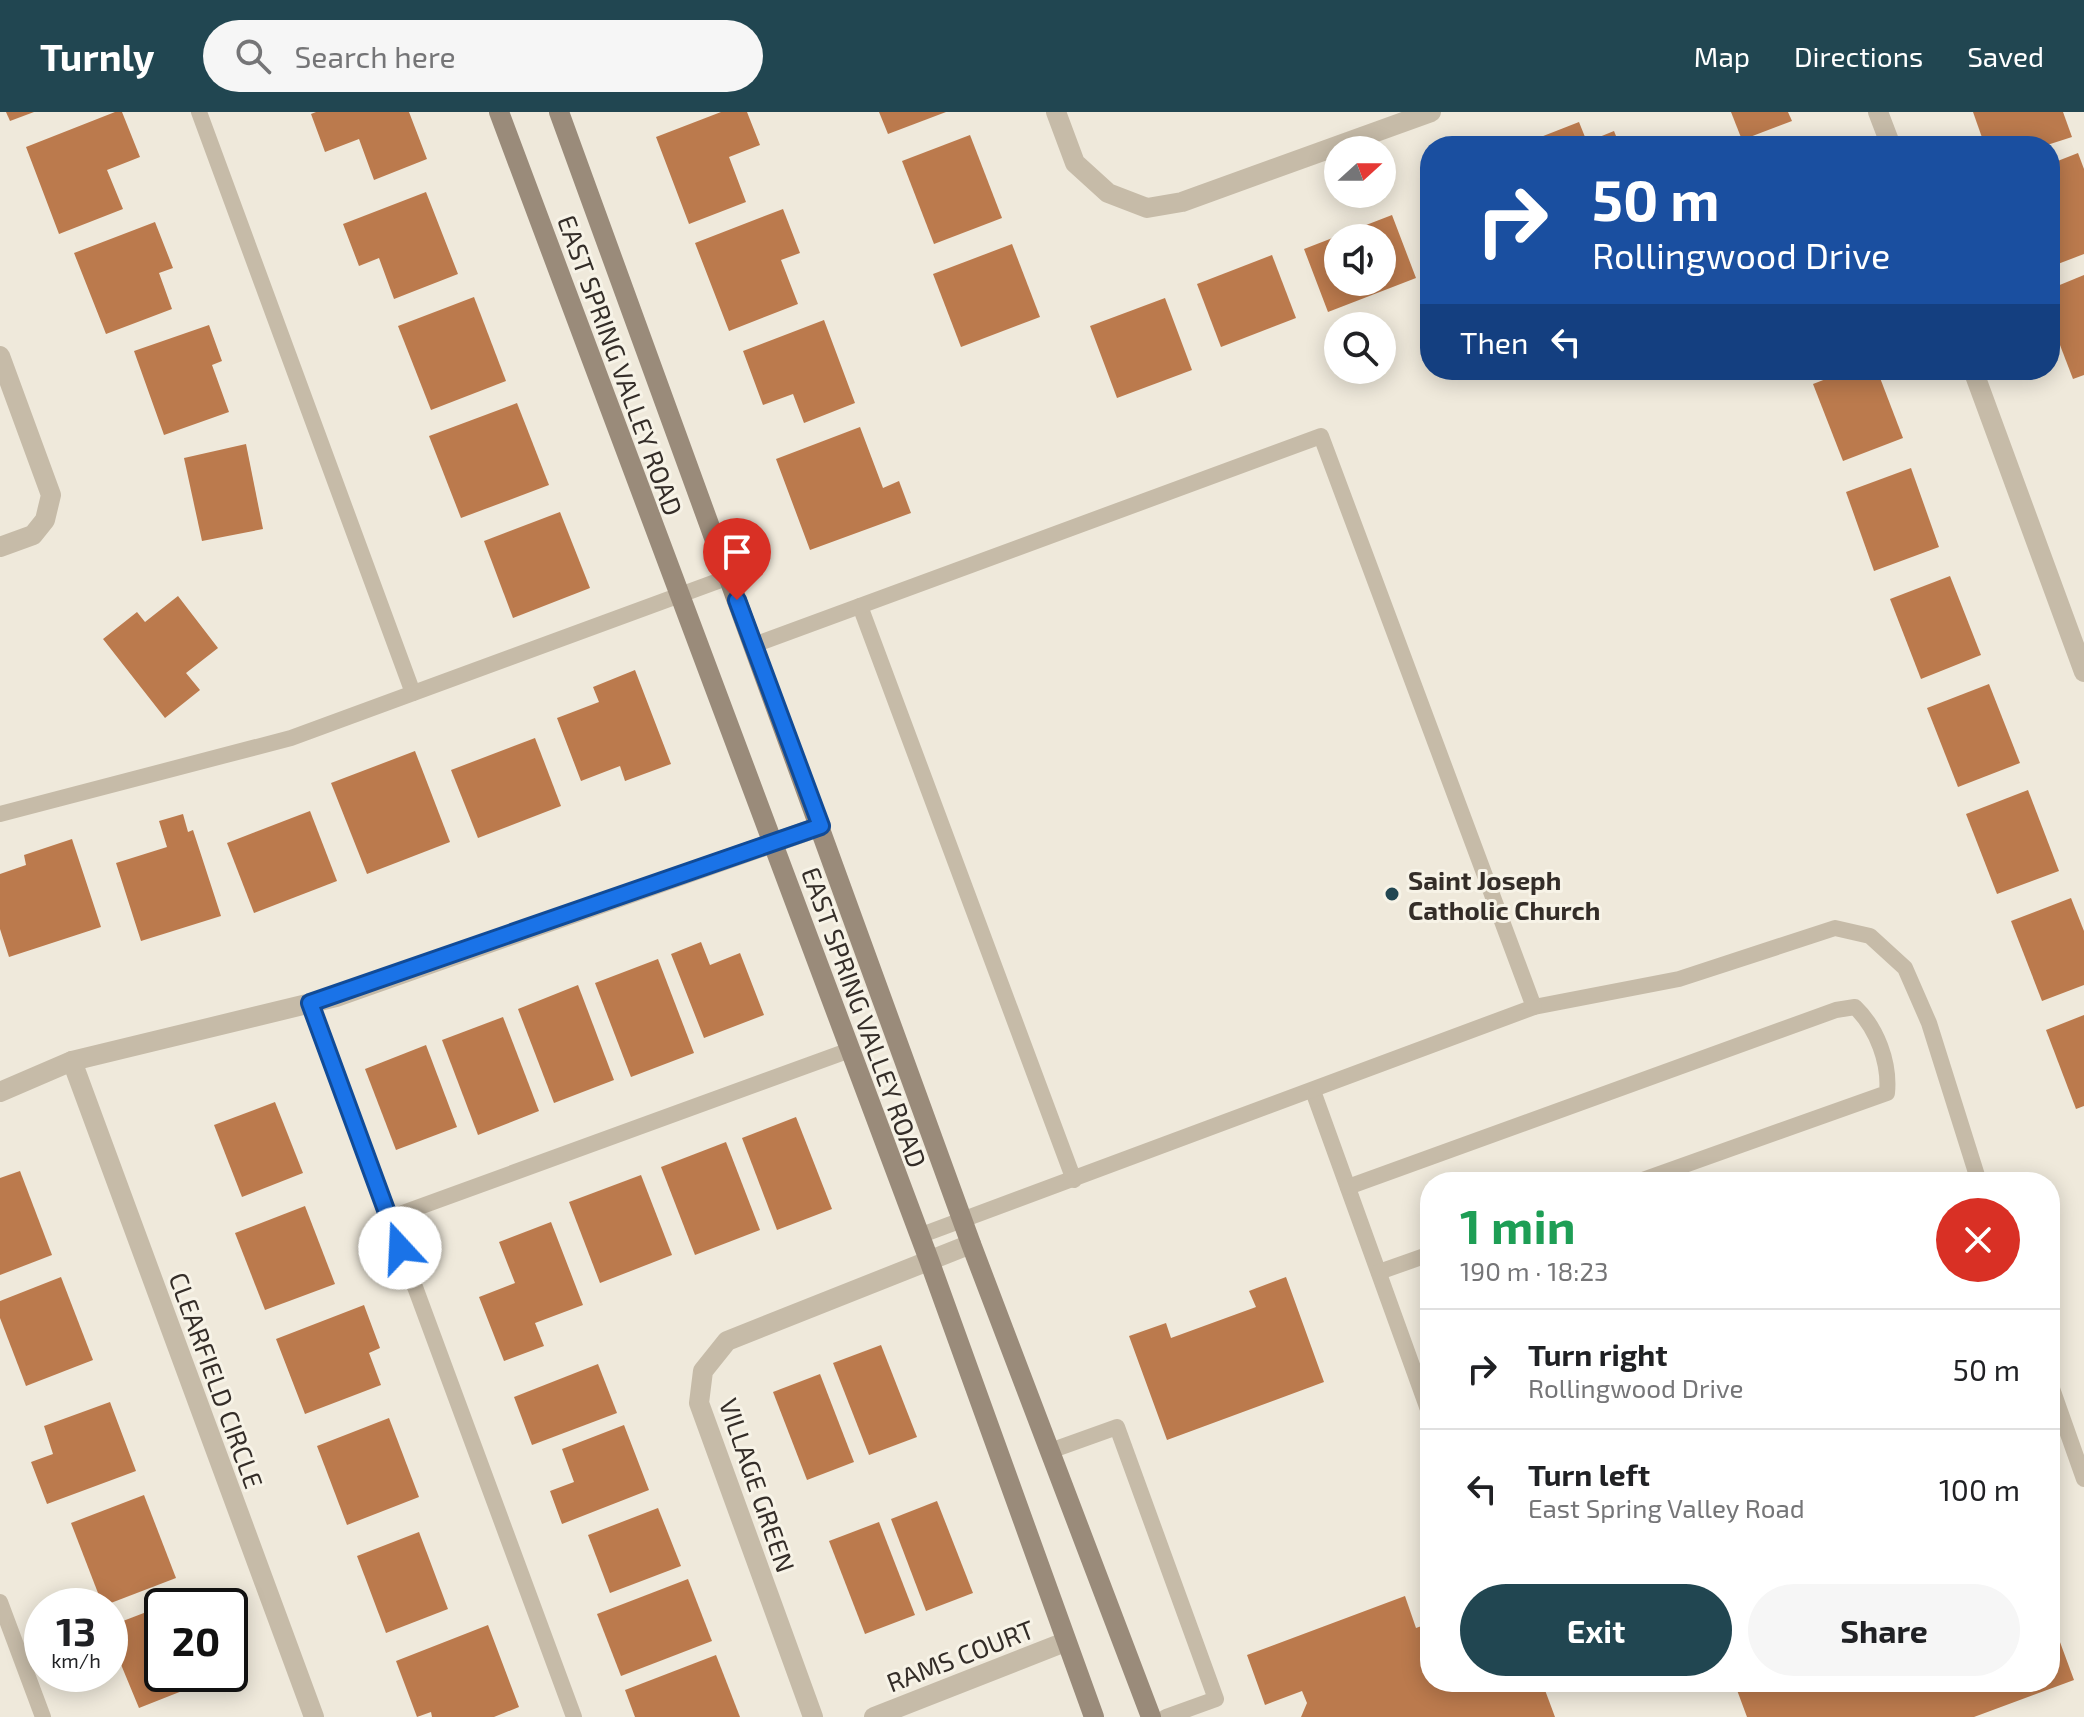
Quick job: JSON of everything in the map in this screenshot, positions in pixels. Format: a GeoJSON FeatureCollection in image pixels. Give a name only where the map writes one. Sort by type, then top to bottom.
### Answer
{"type":"FeatureCollection","features":[{"type":"Feature","properties":{"kind":"street","name":"EAST SPRING VALLEY ROAD"},"geometry":{"type":"LineString","coordinates":[[499,112],[929,1260],[1094,1717]]}},
{"type":"Feature","properties":{"kind":"street","name":"EAST SPRING VALLEY ROAD"},"geometry":{"type":"LineString","coordinates":[[559,112],[971,1244],[1151,1717]]}},
{"type":"Feature","properties":{"kind":"street"},"geometry":{"type":"LineString","coordinates":[[1056,112],[1075,163],[1108,193],[1147,208],[1182,202],[1431,112]]}},
{"type":"Feature","properties":{"kind":"street"},"geometry":{"type":"LineString","coordinates":[[1878,112],[1887,136]]}},
{"type":"Feature","properties":{"kind":"street"},"geometry":{"type":"LineString","coordinates":[[0,356],[51,495],[45,520],[33,535],[0,547]]}},
{"type":"Feature","properties":{"kind":"street"},"geometry":{"type":"LineString","coordinates":[[1977,380],[2084,672]]}},
{"type":"Feature","properties":{"kind":"street"},"geometry":{"type":"LineString","coordinates":[[0,1092],[72,1061],[310,1003],[821,826]]}},
{"type":"Feature","properties":{"kind":"street","name":"CLEARFIELD CIRCLE"},"geometry":{"type":"LineString","coordinates":[[72,1061],[314,1717]]}},
{"type":"Feature","properties":{"kind":"street","name":"VILLAGE GREEN"},"geometry":{"type":"LineString","coordinates":[[813,1717],[699,1403],[703,1371],[727,1341],[971,1244]]}},
{"type":"Feature","properties":{"kind":"street","name":"RAMS COURT"},"geometry":{"type":"LineString","coordinates":[[874,1717],[1065,1642]]}},
{"type":"Feature","properties":{"kind":"lane"},"geometry":{"type":"LineString","coordinates":[[199,112],[413,693]]}},
{"type":"Feature","properties":{"kind":"lane"},"geometry":{"type":"LineString","coordinates":[[754,645],[1321,436],[1534,1007]]}},
{"type":"Feature","properties":{"kind":"lane"},"geometry":{"type":"LineString","coordinates":[[0,814],[291,738],[729,577]]}},
{"type":"Feature","properties":{"kind":"lane"},"geometry":{"type":"LineString","coordinates":[[860,606],[1074,1180]]}},
{"type":"Feature","properties":{"kind":"lane"},"geometry":{"type":"LineString","coordinates":[[919,1236],[1534,1007],[1679,979],[1835,928],[1870,936],[1905,968],[1929,1023],[1976,1172]]}},
{"type":"Feature","properties":{"kind":"lane"},"geometry":{"type":"LineString","coordinates":[[310,1003],[574,1717]]}},
{"type":"Feature","properties":{"kind":"lane"},"geometry":{"type":"LineString","coordinates":[[1348,1187],[1836,1010],[1855,1007],[1872,1023],[1888,1078],[1887,1093],[1665,1172]]}},
{"type":"Feature","properties":{"kind":"lane"},"geometry":{"type":"LineString","coordinates":[[389,1218],[850,1050]]}},
{"type":"Feature","properties":{"kind":"lane"},"geometry":{"type":"LineString","coordinates":[[1313,1091],[1420,1387]]}},
{"type":"Feature","properties":{"kind":"lane"},"geometry":{"type":"LineString","coordinates":[[1379,1272],[1420,1258]]}},
{"type":"Feature","properties":{"kind":"lane"},"geometry":{"type":"LineString","coordinates":[[2060,1411],[2084,1479]]}},
{"type":"Feature","properties":{"kind":"lane"},"geometry":{"type":"LineString","coordinates":[[1050,1451],[1117,1427],[1216,1699],[1166,1717]]}},
{"type":"Feature","properties":{"kind":"lane"},"geometry":{"type":"LineString","coordinates":[[0,1602],[43,1717]]}},
{"type":"Feature","properties":{"kind":"building"},"geometry":{"type":"Polygon","coordinates":[[[6,112],[34,112],[10,121],[6,112]]]}},
{"type":"Feature","properties":{"kind":"building"},"geometry":{"type":"Polygon","coordinates":[[[122,112],[140,157],[107,170],[123,209],[59,234],[26,147],[122,112]]]}},
{"type":"Feature","properties":{"kind":"building"},"geometry":{"type":"Polygon","coordinates":[[[409,112],[427,159],[374,180],[359,139],[325,152],[311,114],[409,112]]]}},
{"type":"Feature","properties":{"kind":"building"},"geometry":{"type":"Polygon","coordinates":[[[721,112],[747,112],[760,145],[729,157],[746,202],[689,224],[656,137],[721,112]]]}},
{"type":"Feature","properties":{"kind":"building"},"geometry":{"type":"Polygon","coordinates":[[[879,112],[946,112],[888,134],[879,112]]]}},
{"type":"Feature","properties":{"kind":"building"},"geometry":{"type":"Polygon","coordinates":[[[1731,112],[1788,112],[1792,121],[1753,136],[1740,136],[1731,112]]]}},
{"type":"Feature","properties":{"kind":"building"},"geometry":{"type":"Polygon","coordinates":[[[1973,112],[2063,112],[2072,137],[2060,141],[2060,136],[1981,136],[1973,112]]]}},
{"type":"Feature","properties":{"kind":"building"},"geometry":{"type":"Polygon","coordinates":[[[1579,122],[1585,136],[1543,136],[1579,122]]]}},
{"type":"Feature","properties":{"kind":"building"},"geometry":{"type":"Polygon","coordinates":[[[970,135],[1002,218],[934,244],[902,161],[970,135]]]}},
{"type":"Feature","properties":{"kind":"building"},"geometry":{"type":"Polygon","coordinates":[[[2078,153],[2084,169],[2084,254],[2060,263],[2060,160],[2078,153]]]}},
{"type":"Feature","properties":{"kind":"building"},"geometry":{"type":"Polygon","coordinates":[[[426,192],[458,274],[394,299],[379,258],[359,266],[343,224],[426,192]]]}},
{"type":"Feature","properties":{"kind":"building"},"geometry":{"type":"Polygon","coordinates":[[[783,209],[800,253],[781,260],[798,304],[729,331],[695,243],[783,209]]]}},
{"type":"Feature","properties":{"kind":"building"},"geometry":{"type":"Polygon","coordinates":[[[1392,215],[1395,224],[1369,224],[1392,215]]]}},
{"type":"Feature","properties":{"kind":"building"},"geometry":{"type":"Polygon","coordinates":[[[155,222],[173,268],[159,273],[172,309],[106,334],[74,253],[155,222]]]}},
{"type":"Feature","properties":{"kind":"building"},"geometry":{"type":"Polygon","coordinates":[[[1396,226],[1416,278],[1396,286],[1396,226]]]}},
{"type":"Feature","properties":{"kind":"building"},"geometry":{"type":"Polygon","coordinates":[[[1324,241],[1324,296],[1369,296],[1328,312],[1304,249],[1324,241]]]}},
{"type":"Feature","properties":{"kind":"building"},"geometry":{"type":"Polygon","coordinates":[[[1012,244],[1040,317],[961,347],[933,274],[1012,244]]]}},
{"type":"Feature","properties":{"kind":"building"},"geometry":{"type":"Polygon","coordinates":[[[1272,255],[1296,318],[1221,347],[1197,284],[1272,255]]]}},
{"type":"Feature","properties":{"kind":"building"},"geometry":{"type":"Polygon","coordinates":[[[2084,275],[2084,375],[2073,379],[2060,345],[2060,285],[2084,275]]]}},
{"type":"Feature","properties":{"kind":"building"},"geometry":{"type":"Polygon","coordinates":[[[474,297],[506,381],[431,410],[398,326],[474,297]]]}},
{"type":"Feature","properties":{"kind":"building"},"geometry":{"type":"Polygon","coordinates":[[[1165,298],[1192,370],[1117,398],[1090,326],[1165,298]]]}},
{"type":"Feature","properties":{"kind":"building"},"geometry":{"type":"Polygon","coordinates":[[[824,320],[855,403],[804,423],[793,394],[763,405],[743,351],[824,320]]]}},
{"type":"Feature","properties":{"kind":"building"},"geometry":{"type":"Polygon","coordinates":[[[209,325],[222,361],[212,365],[229,412],[164,435],[134,351],[209,325]]]}},
{"type":"Feature","properties":{"kind":"building"},"geometry":{"type":"Polygon","coordinates":[[[1823,380],[1881,380],[1903,438],[1843,461],[1813,384],[1823,380]]]}},
{"type":"Feature","properties":{"kind":"building"},"geometry":{"type":"Polygon","coordinates":[[[517,403],[549,485],[461,518],[429,436],[517,403]]]}},
{"type":"Feature","properties":{"kind":"building"},"geometry":{"type":"Polygon","coordinates":[[[860,427],[883,488],[899,481],[911,513],[810,550],[776,459],[860,427]]]}},
{"type":"Feature","properties":{"kind":"building"},"geometry":{"type":"Polygon","coordinates":[[[246,444],[263,529],[202,541],[184,458],[246,444]]]}},
{"type":"Feature","properties":{"kind":"building"},"geometry":{"type":"Polygon","coordinates":[[[1911,468],[1939,547],[1874,571],[1846,492],[1911,468]]]}},
{"type":"Feature","properties":{"kind":"building"},"geometry":{"type":"Polygon","coordinates":[[[560,512],[590,588],[513,618],[484,541],[560,512]]]}},
{"type":"Feature","properties":{"kind":"building"},"geometry":{"type":"Polygon","coordinates":[[[1950,576],[1981,655],[1921,679],[1890,599],[1950,576]]]}},
{"type":"Feature","properties":{"kind":"building"},"geometry":{"type":"Polygon","coordinates":[[[178,596],[218,648],[186,673],[200,690],[165,718],[103,639],[137,612],[145,622],[178,596]]]}},
{"type":"Feature","properties":{"kind":"building"},"geometry":{"type":"Polygon","coordinates":[[[635,670],[671,764],[625,781],[620,766],[581,781],[557,718],[599,702],[593,687],[635,670]]]}},
{"type":"Feature","properties":{"kind":"building"},"geometry":{"type":"Polygon","coordinates":[[[1989,684],[2020,763],[1958,787],[1927,708],[1989,684]]]}},
{"type":"Feature","properties":{"kind":"building"},"geometry":{"type":"Polygon","coordinates":[[[535,738],[561,806],[478,838],[451,770],[535,738]]]}},
{"type":"Feature","properties":{"kind":"building"},"geometry":{"type":"Polygon","coordinates":[[[415,751],[450,842],[367,874],[331,783],[415,751]]]}},
{"type":"Feature","properties":{"kind":"building"},"geometry":{"type":"Polygon","coordinates":[[[2028,790],[2059,871],[1997,894],[1966,814],[2028,790]]]}},
{"type":"Feature","properties":{"kind":"building"},"geometry":{"type":"Polygon","coordinates":[[[310,811],[337,881],[254,913],[227,843],[310,811]]]}},
{"type":"Feature","properties":{"kind":"building"},"geometry":{"type":"Polygon","coordinates":[[[183,814],[188,832],[193,830],[221,916],[141,941],[116,863],[167,847],[159,821],[183,814]]]}},
{"type":"Feature","properties":{"kind":"building"},"geometry":{"type":"Polygon","coordinates":[[[72,839],[101,927],[9,957],[0,929],[0,874],[26,865],[24,855],[72,839]]]}},
{"type":"Feature","properties":{"kind":"building"},"geometry":{"type":"Polygon","coordinates":[[[2071,898],[2084,931],[2084,985],[2042,1001],[2011,921],[2071,898]]]}},
{"type":"Feature","properties":{"kind":"building"},"geometry":{"type":"Polygon","coordinates":[[[701,942],[710,965],[740,953],[764,1015],[704,1038],[671,954],[701,942]]]}},
{"type":"Feature","properties":{"kind":"building"},"geometry":{"type":"Polygon","coordinates":[[[658,959],[694,1053],[631,1077],[595,983],[658,959]]]}},
{"type":"Feature","properties":{"kind":"building"},"geometry":{"type":"Polygon","coordinates":[[[578,985],[614,1080],[554,1103],[518,1009],[578,985]]]}},
{"type":"Feature","properties":{"kind":"building"},"geometry":{"type":"Polygon","coordinates":[[[2084,1015],[2084,1106],[2076,1109],[2046,1030],[2084,1015]]]}},
{"type":"Feature","properties":{"kind":"building"},"geometry":{"type":"Polygon","coordinates":[[[503,1017],[539,1111],[478,1135],[442,1040],[503,1017]]]}},
{"type":"Feature","properties":{"kind":"building"},"geometry":{"type":"Polygon","coordinates":[[[426,1045],[457,1127],[396,1150],[365,1069],[426,1045]]]}},
{"type":"Feature","properties":{"kind":"building"},"geometry":{"type":"Polygon","coordinates":[[[275,1102],[303,1173],[242,1197],[214,1125],[275,1102]]]}},
{"type":"Feature","properties":{"kind":"building"},"geometry":{"type":"Polygon","coordinates":[[[796,1117],[832,1209],[777,1230],[742,1138],[796,1117]]]}},
{"type":"Feature","properties":{"kind":"building"},"geometry":{"type":"Polygon","coordinates":[[[726,1142],[760,1230],[695,1255],[661,1167],[726,1142]]]}},
{"type":"Feature","properties":{"kind":"building"},"geometry":{"type":"Polygon","coordinates":[[[20,1171],[52,1255],[0,1275],[0,1178],[20,1171]]]}},
{"type":"Feature","properties":{"kind":"building"},"geometry":{"type":"Polygon","coordinates":[[[641,1175],[672,1255],[600,1283],[569,1202],[641,1175]]]}},
{"type":"Feature","properties":{"kind":"building"},"geometry":{"type":"Polygon","coordinates":[[[305,1206],[335,1284],[265,1310],[235,1233],[305,1206]]]}},
{"type":"Feature","properties":{"kind":"building"},"geometry":{"type":"Polygon","coordinates":[[[551,1222],[583,1305],[535,1323],[544,1346],[504,1361],[479,1297],[515,1283],[499,1242],[551,1222]]]}},
{"type":"Feature","properties":{"kind":"building"},"geometry":{"type":"Polygon","coordinates":[[[61,1277],[93,1360],[26,1386],[0,1318],[0,1301],[61,1277]]]}},
{"type":"Feature","properties":{"kind":"building"},"geometry":{"type":"Polygon","coordinates":[[[1286,1277],[1324,1382],[1167,1440],[1129,1336],[1166,1323],[1171,1338],[1256,1307],[1249,1291],[1286,1277]]]}},
{"type":"Feature","properties":{"kind":"building"},"geometry":{"type":"Polygon","coordinates":[[[364,1305],[380,1348],[369,1353],[381,1385],[305,1414],[276,1339],[364,1305]]]}},
{"type":"Feature","properties":{"kind":"building"},"geometry":{"type":"Polygon","coordinates":[[[881,1345],[917,1437],[869,1455],[833,1363],[881,1345]]]}},
{"type":"Feature","properties":{"kind":"building"},"geometry":{"type":"Polygon","coordinates":[[[598,1364],[617,1413],[532,1445],[514,1397],[598,1364]]]}},
{"type":"Feature","properties":{"kind":"building"},"geometry":{"type":"Polygon","coordinates":[[[820,1374],[854,1462],[807,1480],[773,1392],[820,1374]]]}},
{"type":"Feature","properties":{"kind":"building"},"geometry":{"type":"Polygon","coordinates":[[[110,1402],[136,1471],[47,1504],[31,1462],[53,1454],[44,1426],[110,1402]]]}},
{"type":"Feature","properties":{"kind":"building"},"geometry":{"type":"Polygon","coordinates":[[[389,1418],[419,1497],[347,1525],[317,1446],[389,1418]]]}},
{"type":"Feature","properties":{"kind":"building"},"geometry":{"type":"Polygon","coordinates":[[[624,1425],[649,1490],[562,1524],[550,1491],[574,1482],[562,1449],[624,1425]]]}},
{"type":"Feature","properties":{"kind":"building"},"geometry":{"type":"Polygon","coordinates":[[[144,1495],[176,1578],[128,1596],[128,1588],[96,1588],[71,1523],[144,1495]]]}},
{"type":"Feature","properties":{"kind":"building"},"geometry":{"type":"Polygon","coordinates":[[[937,1501],[973,1593],[926,1611],[891,1519],[937,1501]]]}},
{"type":"Feature","properties":{"kind":"building"},"geometry":{"type":"Polygon","coordinates":[[[658,1508],[681,1566],[610,1593],[588,1535],[658,1508]]]}},
{"type":"Feature","properties":{"kind":"building"},"geometry":{"type":"Polygon","coordinates":[[[879,1522],[915,1615],[865,1634],[829,1541],[879,1522]]]}},
{"type":"Feature","properties":{"kind":"building"},"geometry":{"type":"Polygon","coordinates":[[[419,1532],[448,1609],[386,1633],[357,1556],[419,1532]]]}},
{"type":"Feature","properties":{"kind":"building"},"geometry":{"type":"Polygon","coordinates":[[[688,1579],[712,1641],[621,1676],[597,1614],[688,1579]]]}},
{"type":"Feature","properties":{"kind":"building"},"geometry":{"type":"Polygon","coordinates":[[[1405,1596],[1416,1628],[1420,1627],[1420,1692],[1546,1692],[1555,1717],[1301,1717],[1307,1703],[1302,1691],[1265,1705],[1247,1655],[1405,1596]]]}},
{"type":"Feature","properties":{"kind":"building"},"geometry":{"type":"Polygon","coordinates":[[[144,1613],[144,1692],[180,1692],[139,1708],[128,1681],[128,1619],[144,1613]]]}},
{"type":"Feature","properties":{"kind":"building"},"geometry":{"type":"Polygon","coordinates":[[[488,1625],[519,1707],[494,1717],[432,1717],[431,1712],[417,1717],[396,1661],[488,1625]]]}},
{"type":"Feature","properties":{"kind":"building"},"geometry":{"type":"Polygon","coordinates":[[[2060,1642],[2074,1680],[2060,1685],[2060,1642]]]}},
{"type":"Feature","properties":{"kind":"building"},"geometry":{"type":"Polygon","coordinates":[[[716,1655],[740,1717],[635,1717],[625,1690],[716,1655]]]}},
{"type":"Feature","properties":{"kind":"building"},"geometry":{"type":"Polygon","coordinates":[[[1738,1692],[2042,1692],[1974,1717],[1747,1717],[1738,1692]]]}},
{"type":"Feature","properties":{"kind":"place","name":"Saint Joseph Catholic Church"},"geometry":{"type":"Point","coordinates":[1392,894]}},
{"type":"Feature","properties":{"kind":"route"},"geometry":{"type":"LineString","coordinates":[[400,1248],[310,1003],[336,997],[821,826],[737,600]]}}]}
